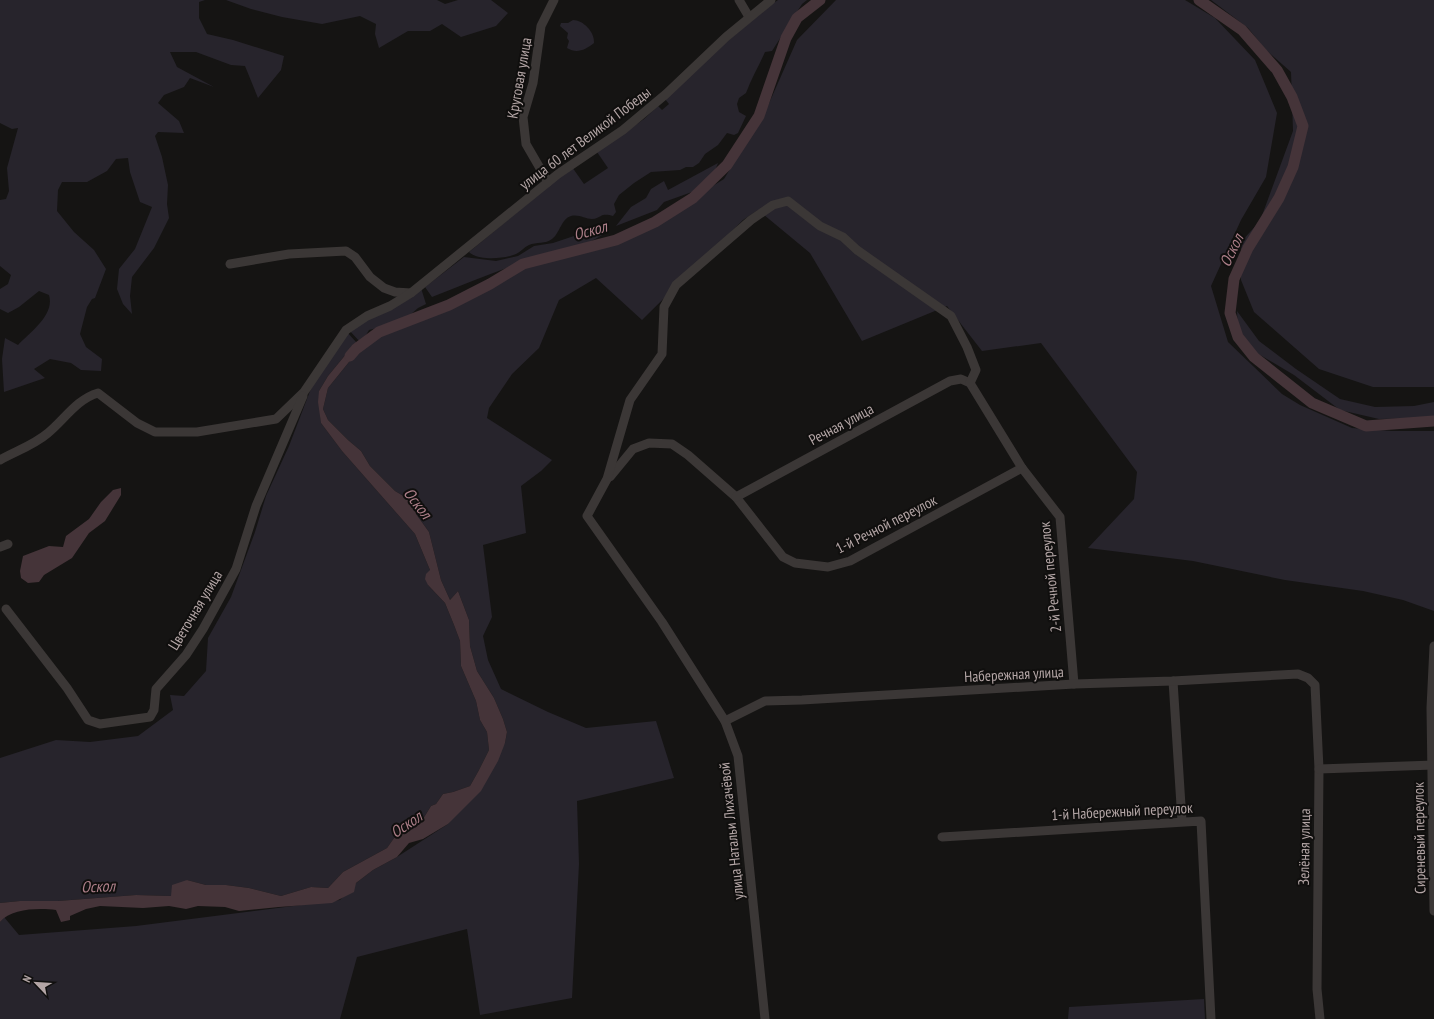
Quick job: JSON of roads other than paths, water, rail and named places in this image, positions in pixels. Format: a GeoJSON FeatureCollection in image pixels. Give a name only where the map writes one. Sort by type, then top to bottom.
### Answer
{"type":"FeatureCollection","features":[{"type":"Feature","properties":{"kind":"street","name":"Круговая улица"},"geometry":{"type":"LineString","coordinates":[[548,182],[526,144],[523,117],[533,83],[538,57],[541,26],[554,0]]}},
{"type":"Feature","properties":{"kind":"street"},"geometry":{"type":"LineString","coordinates":[[739,0],[749,17]]}},
{"type":"Feature","properties":{"kind":"street","name":"улица 60 лет Великой Победы"},"geometry":{"type":"LineString","coordinates":[[276,419],[304,392],[346,330],[367,316],[390,306],[411,293],[548,182],[623,130],[666,94],[726,37],[771,0]]}},
{"type":"Feature","properties":{"kind":"street"},"geometry":{"type":"LineString","coordinates":[[607,479],[630,400],[662,354],[664,307],[676,285],[751,220],[773,205],[788,201],[820,226],[843,237],[857,250],[951,316],[967,347],[976,370],[970,383]]}},
{"type":"Feature","properties":{"kind":"street"},"geometry":{"type":"LineString","coordinates":[[230,264],[289,254],[346,251],[355,257],[370,277],[384,288],[395,292],[411,293]]}},
{"type":"Feature","properties":{"kind":"street","name":"Речная улица"},"geometry":{"type":"LineString","coordinates":[[736,497],[950,382],[961,379],[970,383]]}},
{"type":"Feature","properties":{"kind":"street","name":"2-й Речной переулок"},"geometry":{"type":"LineString","coordinates":[[970,383],[1022,468],[1060,517],[1074,684]]}},
{"type":"Feature","properties":{"kind":"street","name":"Цветочная улица"},"geometry":{"type":"LineString","coordinates":[[6,608],[67,688],[88,720],[100,724],[150,717],[154,710],[156,689],[186,655],[204,630],[236,569],[256,506],[304,392]]}},
{"type":"Feature","properties":{"kind":"street"},"geometry":{"type":"LineString","coordinates":[[0,460],[48,434],[71,411],[90,396],[98,393],[137,423],[155,432],[197,432],[276,419],[290,426]]}},
{"type":"Feature","properties":{"kind":"street","name":"1-й Речной переулок"},"geometry":{"type":"LineString","coordinates":[[607,479],[633,449],[649,443],[672,444],[688,455],[736,497],[784,557],[795,563],[828,567],[850,561],[1022,468]]}},
{"type":"Feature","properties":{"kind":"street","name":"улица Натальи Лихачёвой"},"geometry":{"type":"LineString","coordinates":[[607,479],[587,516],[662,622],[726,721],[738,756],[765,1019]]}},
{"type":"Feature","properties":{"kind":"street","name":"Сиреневый переулок"},"geometry":{"type":"LineString","coordinates":[[1434,646],[1431,708],[1434,911]]}},
{"type":"Feature","properties":{"kind":"street","name":"Набережная улица"},"geometry":{"type":"LineString","coordinates":[[726,721],[765,701],[1074,684],[1173,681],[1298,674],[1308,678]]}},
{"type":"Feature","properties":{"kind":"street","name":"Зелёная улица"},"geometry":{"type":"LineString","coordinates":[[1308,678],[1315,685],[1319,769],[1317,989],[1320,1019]]}},
{"type":"Feature","properties":{"kind":"street"},"geometry":{"type":"LineString","coordinates":[[1173,681],[1182,821]]}},
{"type":"Feature","properties":{"kind":"street"},"geometry":{"type":"LineString","coordinates":[[1319,769],[1433,765]]}},
{"type":"Feature","properties":{"kind":"street","name":"1-й Набережный переулок"},"geometry":{"type":"LineString","coordinates":[[942,837],[1201,821],[1211,1019]]}},
{"type":"Feature","properties":{"kind":"waterway","name":"Оскол"},"geometry":{"type":"LineString","coordinates":[[350,356],[356,349],[379,332],[449,305],[490,284],[523,264],[616,240],[655,222],[693,198],[727,165],[759,116],[786,38],[797,18],[820,0]]}},
{"type":"Feature","properties":{"kind":"waterway","name":"Оскол"},"geometry":{"type":"LineString","coordinates":[[1199,0],[1242,30],[1277,70],[1292,97],[1303,126],[1293,167],[1279,198],[1248,248],[1234,279],[1230,313],[1238,337],[1254,357],[1312,403],[1366,426],[1434,421]]}}]}
